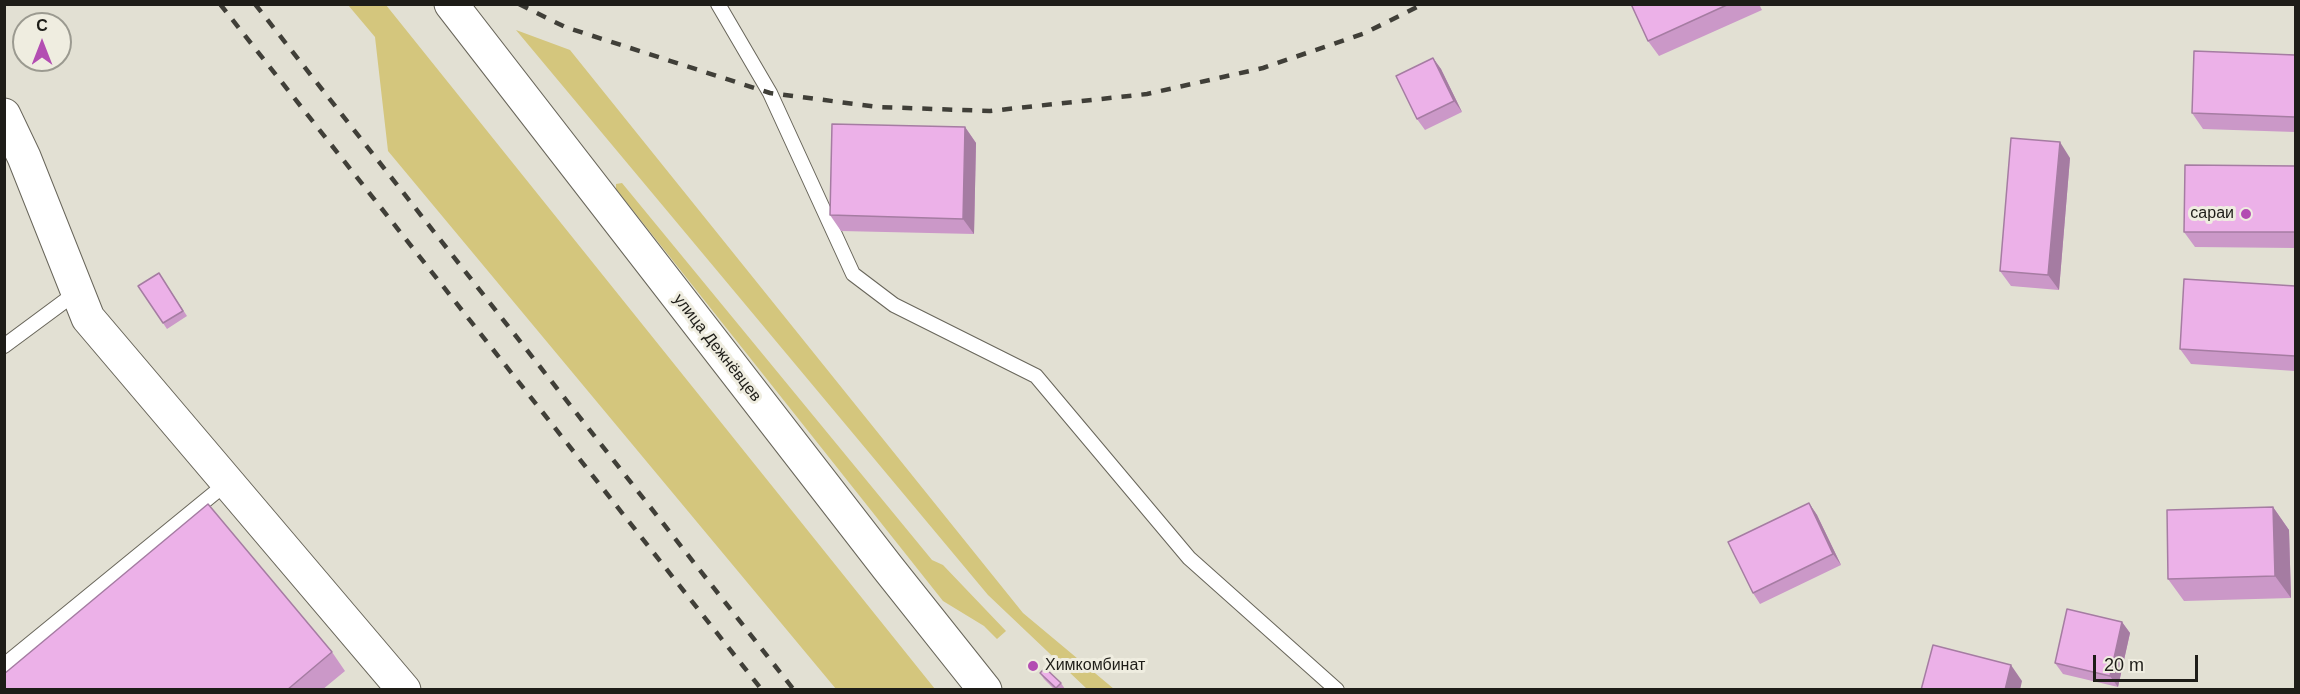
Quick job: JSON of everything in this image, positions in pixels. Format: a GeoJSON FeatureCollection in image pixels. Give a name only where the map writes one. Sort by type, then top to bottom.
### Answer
{"type":"FeatureCollection","features":[{"type":"Feature","properties":{"kind":"main road","name":"улица Дежнёвцев"},"geometry":{"type":"LineString","coordinates":[[451,4],[985,690]]}},
{"type":"Feature","properties":{"kind":"main road"},"geometry":{"type":"LineString","coordinates":[[4,114],[24,157],[88,318],[404,690]]}},
{"type":"Feature","properties":{"kind":"lane"},"geometry":{"type":"LineString","coordinates":[[718,4],[770,93],[853,274],[894,305],[1036,376],[1189,558],[1337,690]]}},
{"type":"Feature","properties":{"kind":"lane"},"geometry":{"type":"LineString","coordinates":[[4,346],[77,292]]}},
{"type":"Feature","properties":{"kind":"lane"},"geometry":{"type":"LineString","coordinates":[[4,665],[228,482]]}},
{"type":"Feature","properties":{"kind":"shaded area"},"geometry":{"type":"Polygon","coordinates":[[[348,5],[386,5],[935,689],[836,689],[388,151],[375,37],[348,5]]]}},
{"type":"Feature","properties":{"kind":"shaded area"},"geometry":{"type":"Polygon","coordinates":[[[516,30],[570,50],[1023,613],[1114,689],[1087,689],[988,595],[516,30]]]}},
{"type":"Feature","properties":{"kind":"shaded area"},"geometry":{"type":"Polygon","coordinates":[[[622,183],[932,560],[943,565],[1006,631],[997,639],[984,626],[943,601],[616,189],[616,184],[622,183]]]}},
{"type":"Feature","properties":{"kind":"building"},"geometry":{"type":"Polygon","coordinates":[[[1631,4],[1729,4],[1648,41],[1631,4]]]}},
{"type":"Feature","properties":{"kind":"building"},"geometry":{"type":"Polygon","coordinates":[[[2194,51],[2295,55],[2295,117],[2192,113],[2194,51]]]}},
{"type":"Feature","properties":{"kind":"building"},"geometry":{"type":"Polygon","coordinates":[[[1433,58],[1454,101],[1417,119],[1396,76],[1433,58]]]}},
{"type":"Feature","properties":{"kind":"building"},"geometry":{"type":"Polygon","coordinates":[[[832,124],[965,127],[963,219],[830,215],[832,124]]]}},
{"type":"Feature","properties":{"kind":"building"},"geometry":{"type":"Polygon","coordinates":[[[2011,138],[2060,142],[2048,275],[2000,271],[2011,138]]]}},
{"type":"Feature","properties":{"kind":"building","name":"сараи"},"geometry":{"type":"Polygon","coordinates":[[[2185,165],[2295,166],[2295,232],[2184,232],[2185,165]]]}},
{"type":"Feature","properties":{"kind":"building"},"geometry":{"type":"Polygon","coordinates":[[[159,273],[183,311],[163,323],[138,286],[159,273]]]}},
{"type":"Feature","properties":{"kind":"building"},"geometry":{"type":"Polygon","coordinates":[[[2184,279],[2295,286],[2295,356],[2180,349],[2184,279]]]}},
{"type":"Feature","properties":{"kind":"building"},"geometry":{"type":"Polygon","coordinates":[[[1809,503],[1833,554],[1753,593],[1728,542],[1809,503]]]}},
{"type":"Feature","properties":{"kind":"building"},"geometry":{"type":"Polygon","coordinates":[[[208,504],[332,652],[287,690],[4,690],[4,674],[208,504]]]}},
{"type":"Feature","properties":{"kind":"building"},"geometry":{"type":"Polygon","coordinates":[[[2273,507],[2275,576],[2168,579],[2167,510],[2273,507]]]}},
{"type":"Feature","properties":{"kind":"building"},"geometry":{"type":"Polygon","coordinates":[[[2067,609],[2122,622],[2110,676],[2055,663],[2067,609]]]}},
{"type":"Feature","properties":{"kind":"building"},"geometry":{"type":"Polygon","coordinates":[[[1933,645],[2011,665],[2005,690],[1921,690],[1933,645]]]}},
{"type":"Feature","properties":{"kind":"building"},"geometry":{"type":"Polygon","coordinates":[[[1045,668],[1061,683],[1056,688],[1040,673],[1045,668]]]}},
{"type":"Feature","properties":{"kind":"railway"},"geometry":{"type":"LineString","coordinates":[[220,4],[762,690]]}},
{"type":"Feature","properties":{"kind":"railway"},"geometry":{"type":"LineString","coordinates":[[255,4],[794,690]]}},
{"type":"Feature","properties":{"kind":"railway"},"geometry":{"type":"LineString","coordinates":[[519,4],[565,27],[770,93],[878,107],[990,111],[1147,94],[1263,68],[1365,33],[1423,4]]}},
{"type":"Feature","properties":{"kind":"place","name":"сараи"},"geometry":{"type":"Point","coordinates":[2246,214]}},
{"type":"Feature","properties":{"kind":"place","name":"Химкомбинат"},"geometry":{"type":"Point","coordinates":[1033,666]}}]}
